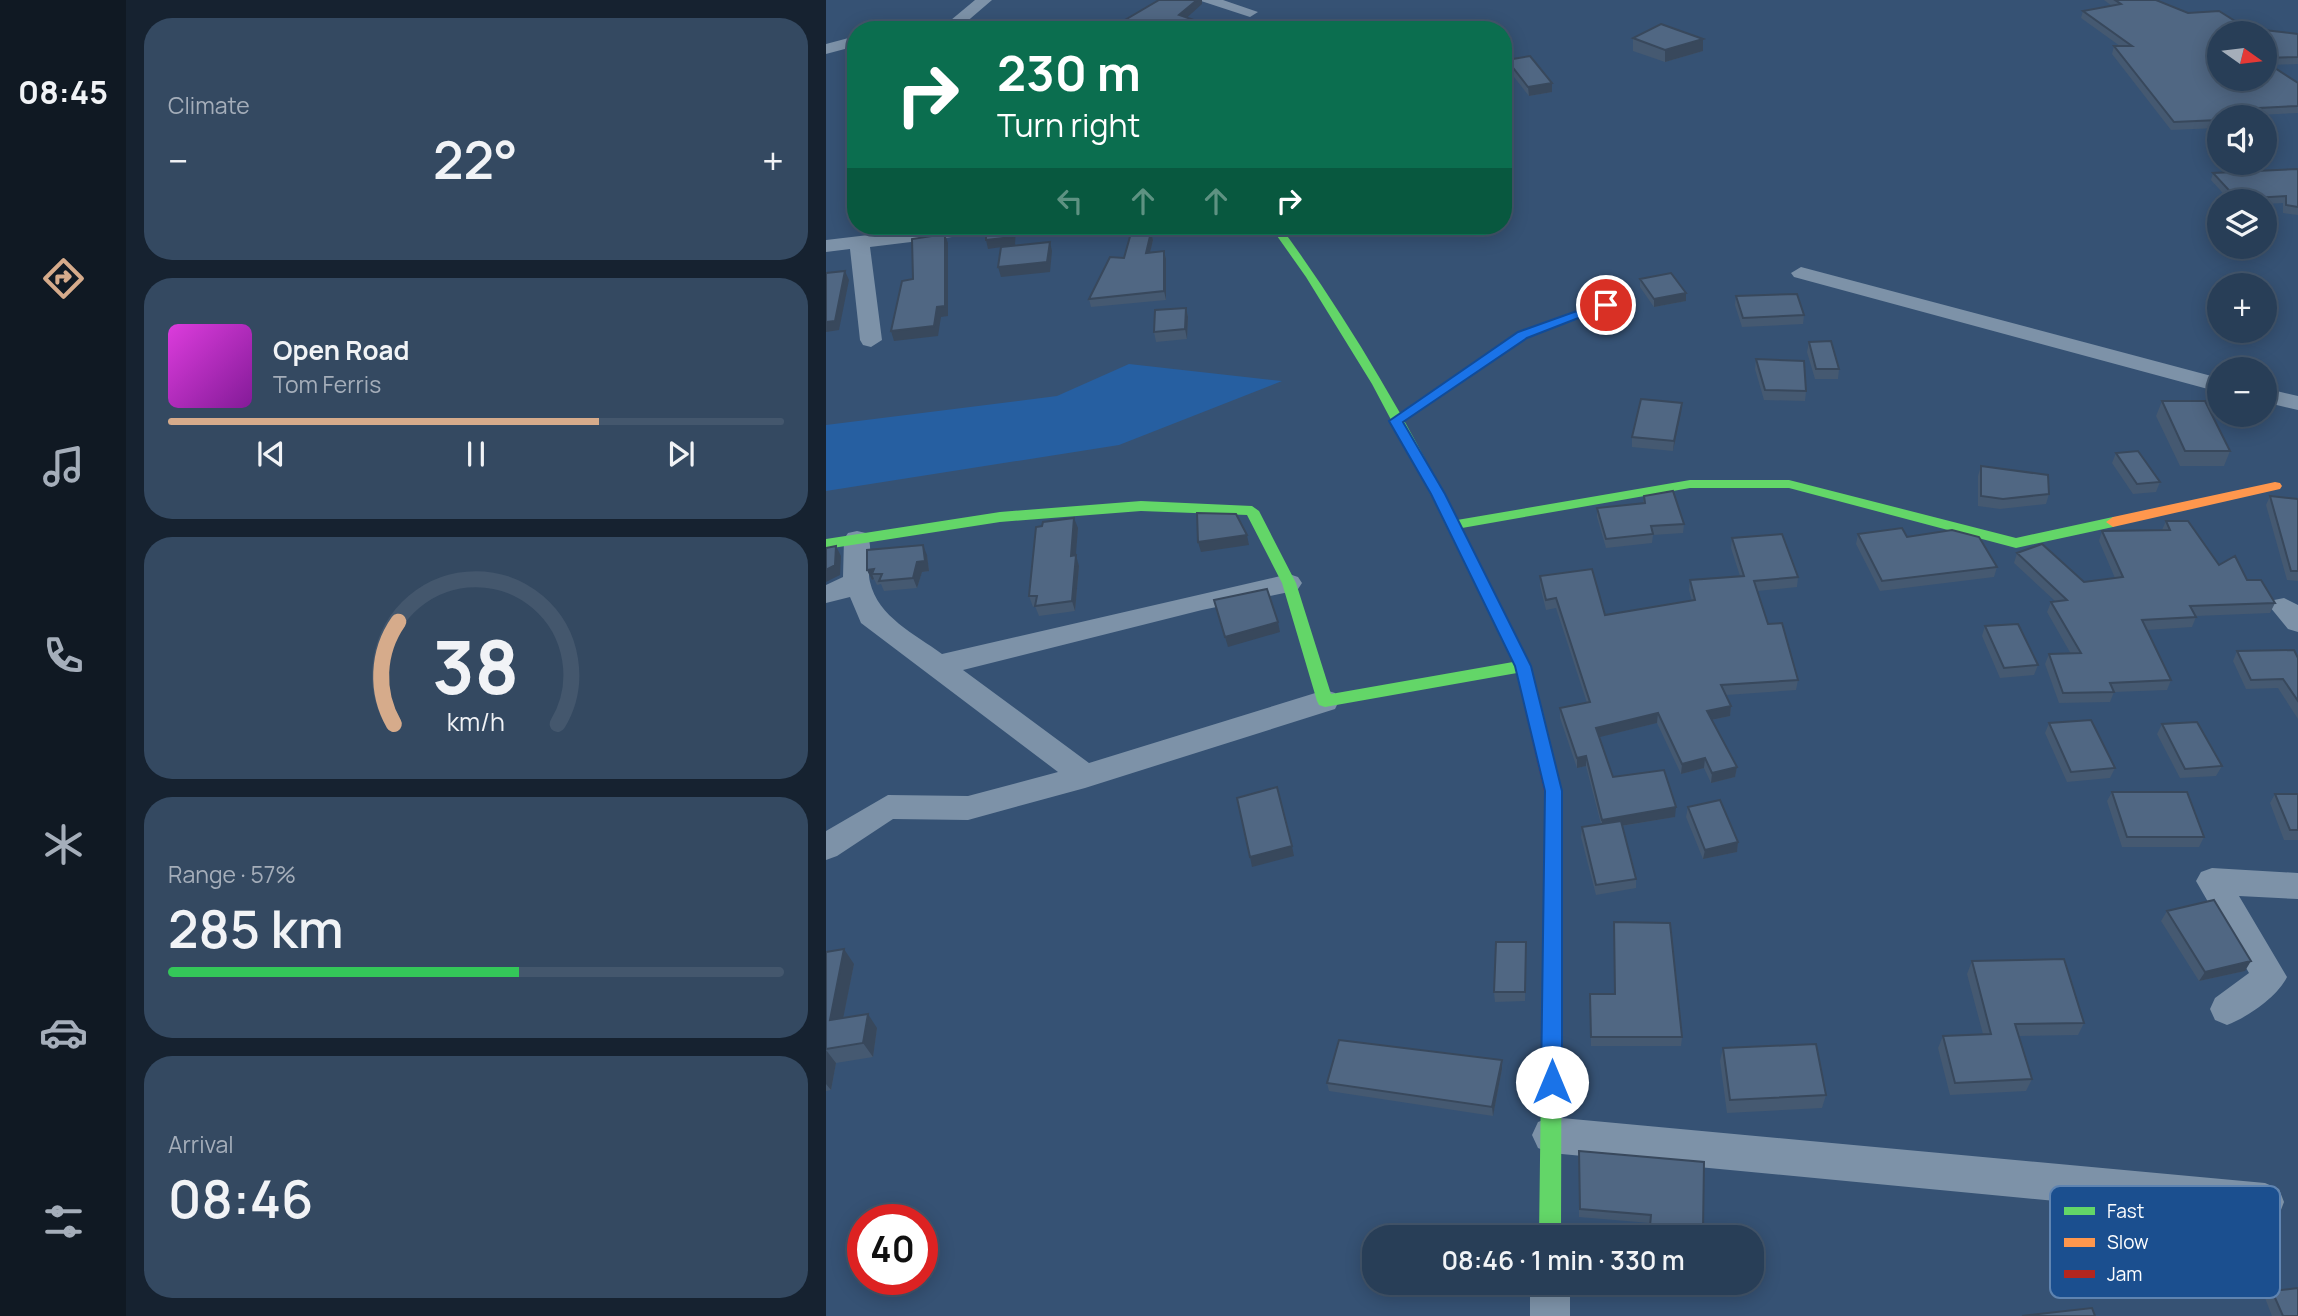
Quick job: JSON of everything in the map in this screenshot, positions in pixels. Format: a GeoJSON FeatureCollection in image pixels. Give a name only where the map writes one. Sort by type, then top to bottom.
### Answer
{"type":"FeatureCollection","features":[{"type":"Feature","properties":{"kind":"street"},"geometry":{"type":"LineString","coordinates":[[958,21],[984,0]]}},
{"type":"Feature","properties":{"kind":"street"},"geometry":{"type":"LineString","coordinates":[[1206,0],[1250,6]]}},
{"type":"Feature","properties":{"kind":"street"},"geometry":{"type":"LineString","coordinates":[[826,49],[847,43]]}},
{"type":"Feature","properties":{"kind":"street"},"geometry":{"type":"LineString","coordinates":[[826,246],[922,235]]}},
{"type":"Feature","properties":{"kind":"street"},"geometry":{"type":"LineString","coordinates":[[1282,235],[1317,281],[1396,421],[1453,525],[1523,666],[1553,791],[1550,1225]]}},
{"type":"Feature","properties":{"kind":"street"},"geometry":{"type":"LineString","coordinates":[[859,243],[872,340]]}},
{"type":"Feature","properties":{"kind":"street"},"geometry":{"type":"LineString","coordinates":[[1801,273],[2207,382]]}},
{"type":"Feature","properties":{"kind":"street"},"geometry":{"type":"LineString","coordinates":[[2277,398],[2298,403]]}},
{"type":"Feature","properties":{"kind":"street"},"geometry":{"type":"LineString","coordinates":[[1453,525],[1690,484],[1789,484],[2015,543],[2274,486]]}},
{"type":"Feature","properties":{"kind":"street"},"geometry":{"type":"LineString","coordinates":[[826,544],[1000,517],[1141,506],[1252,512],[1289,583],[1325,701]]}},
{"type":"Feature","properties":{"kind":"street"},"geometry":{"type":"LineString","coordinates":[[857,539],[856,581],[871,616],[940,664],[1085,776]]}},
{"type":"Feature","properties":{"kind":"street"},"geometry":{"type":"LineString","coordinates":[[826,594],[843,590],[856,581]]}},
{"type":"Feature","properties":{"kind":"street"},"geometry":{"type":"LineString","coordinates":[[940,664],[1045,642],[1213,597],[1289,583]]}},
{"type":"Feature","properties":{"kind":"street"},"geometry":{"type":"LineString","coordinates":[[826,848],[888,807],[968,808],[1085,776],[1325,701],[1523,666]]}},
{"type":"Feature","properties":{"kind":"street"},"geometry":{"type":"LineString","coordinates":[[2227,1009],[2270,977],[2212,881],[2298,886]]}},
{"type":"Feature","properties":{"kind":"street"},"geometry":{"type":"LineString","coordinates":[[1551,1135],[2094,1186]]}},
{"type":"Feature","properties":{"kind":"street"},"geometry":{"type":"LineString","coordinates":[[1550,1295],[1550,1316]]}},
{"type":"Feature","properties":{"kind":"lane"},"geometry":{"type":"LineString","coordinates":[[1396,421],[1522,335],[1606,305]]}},
{"type":"Feature","properties":{"kind":"shaded area"},"geometry":{"type":"Polygon","coordinates":[[[1129,364],[1282,381],[1119,445],[826,491],[826,425],[1057,396],[1129,364]]]}},
{"type":"Feature","properties":{"kind":"building"},"geometry":{"type":"Polygon","coordinates":[[[1159,0],[1197,0],[1179,15],[1197,21],[1123,21],[1159,0]]]}},
{"type":"Feature","properties":{"kind":"building"},"geometry":{"type":"Polygon","coordinates":[[[2115,0],[2156,0],[2188,13],[2219,11],[2235,21],[2207,21],[2207,91],[2277,91],[2277,69],[2298,83],[2298,106],[2207,105],[2207,121],[2174,122],[2114,46],[2132,46],[2083,11],[2121,4],[2115,0]]]}},
{"type":"Feature","properties":{"kind":"building"},"geometry":{"type":"Polygon","coordinates":[[[1661,24],[1703,39],[1665,50],[1633,38],[1661,24]]]}},
{"type":"Feature","properties":{"kind":"building"},"geometry":{"type":"Polygon","coordinates":[[[2277,32],[2298,34],[2298,57],[2277,58],[2277,32]]]}},
{"type":"Feature","properties":{"kind":"building"},"geometry":{"type":"Polygon","coordinates":[[[1530,56],[1552,83],[1528,87],[1512,66],[1512,59],[1530,56]]]}},
{"type":"Feature","properties":{"kind":"building"},"geometry":{"type":"Polygon","coordinates":[[[2298,169],[2298,207],[2286,205],[2286,196],[2277,197],[2277,189],[2228,189],[2215,175],[2277,175],[2277,170],[2298,169]]]}},
{"type":"Feature","properties":{"kind":"building"},"geometry":{"type":"Polygon","coordinates":[[[945,235],[945,306],[937,307],[934,326],[891,331],[902,281],[913,279],[912,239],[945,235]]]}},
{"type":"Feature","properties":{"kind":"building"},"geometry":{"type":"Polygon","coordinates":[[[986,235],[1012,235],[1012,237],[986,240],[986,235]]]}},
{"type":"Feature","properties":{"kind":"building"},"geometry":{"type":"Polygon","coordinates":[[[1130,235],[1150,235],[1146,253],[1164,251],[1164,291],[1089,299],[1110,257],[1124,258],[1130,235]]]}},
{"type":"Feature","properties":{"kind":"building"},"geometry":{"type":"Polygon","coordinates":[[[1050,242],[1047,262],[998,267],[1001,247],[1050,242]]]}},
{"type":"Feature","properties":{"kind":"building"},"geometry":{"type":"Polygon","coordinates":[[[845,271],[835,321],[826,322],[826,273],[845,271]]]}},
{"type":"Feature","properties":{"kind":"building"},"geometry":{"type":"Polygon","coordinates":[[[1671,273],[1686,293],[1654,299],[1640,279],[1671,273]]]}},
{"type":"Feature","properties":{"kind":"building"},"geometry":{"type":"Polygon","coordinates":[[[1797,294],[1804,315],[1743,318],[1736,296],[1797,294]]]}},
{"type":"Feature","properties":{"kind":"building"},"geometry":{"type":"Polygon","coordinates":[[[1186,308],[1185,329],[1154,332],[1155,310],[1186,308]]]}},
{"type":"Feature","properties":{"kind":"building"},"geometry":{"type":"Polygon","coordinates":[[[1831,341],[1839,369],[1816,369],[1809,342],[1831,341]]]}},
{"type":"Feature","properties":{"kind":"building"},"geometry":{"type":"Polygon","coordinates":[[[1756,359],[1804,361],[1806,391],[1765,390],[1756,359]]]}},
{"type":"Feature","properties":{"kind":"building"},"geometry":{"type":"Polygon","coordinates":[[[1641,399],[1682,403],[1674,441],[1632,437],[1641,399]]]}},
{"type":"Feature","properties":{"kind":"building"},"geometry":{"type":"Polygon","coordinates":[[[2162,401],[2205,401],[2207,427],[2218,427],[2230,451],[2185,451],[2162,401]]]}},
{"type":"Feature","properties":{"kind":"building"},"geometry":{"type":"Polygon","coordinates":[[[2138,451],[2160,482],[2137,484],[2116,453],[2138,451]]]}},
{"type":"Feature","properties":{"kind":"building"},"geometry":{"type":"Polygon","coordinates":[[[1981,466],[2048,475],[2049,494],[2003,499],[1981,496],[1981,466]]]}},
{"type":"Feature","properties":{"kind":"building"},"geometry":{"type":"Polygon","coordinates":[[[1673,491],[1684,524],[1651,526],[1653,534],[1606,539],[1597,508],[1645,503],[1644,496],[1673,491]]]}},
{"type":"Feature","properties":{"kind":"building"},"geometry":{"type":"Polygon","coordinates":[[[2270,496],[2298,499],[2298,571],[2291,571],[2270,496]]]}},
{"type":"Feature","properties":{"kind":"building"},"geometry":{"type":"Polygon","coordinates":[[[1197,513],[1236,514],[1247,535],[1198,542],[1197,513]]]}},
{"type":"Feature","properties":{"kind":"building"},"geometry":{"type":"Polygon","coordinates":[[[1074,518],[1071,556],[1076,555],[1072,601],[1035,606],[1037,596],[1029,596],[1036,527],[1042,526],[1043,522],[1074,518]]]}},
{"type":"Feature","properties":{"kind":"building"},"geometry":{"type":"Polygon","coordinates":[[[2166,521],[2188,521],[2219,565],[2235,556],[2247,580],[2261,580],[2275,603],[2190,606],[2196,617],[2142,620],[2171,680],[2110,683],[2114,692],[2063,693],[2049,654],[2081,653],[2051,602],[2067,600],[2017,553],[2042,544],[2084,582],[2123,577],[2102,531],[2170,530],[2166,521]]]}},
{"type":"Feature","properties":{"kind":"building"},"geometry":{"type":"Polygon","coordinates":[[[1902,528],[1907,537],[1952,530],[1979,537],[1997,567],[1882,581],[1858,534],[1902,528]]]}},
{"type":"Feature","properties":{"kind":"building"},"geometry":{"type":"Polygon","coordinates":[[[1782,534],[1798,577],[1754,581],[1768,624],[1782,623],[1798,680],[1721,685],[1731,706],[1707,711],[1737,767],[1712,773],[1705,758],[1682,764],[1658,713],[1596,728],[1613,777],[1664,770],[1676,807],[1602,820],[1586,756],[1577,758],[1560,708],[1590,702],[1556,598],[1546,600],[1540,576],[1592,569],[1605,615],[1695,600],[1690,580],[1744,576],[1732,538],[1782,534]]]}},
{"type":"Feature","properties":{"kind":"building"},"geometry":{"type":"Polygon","coordinates":[[[923,545],[925,561],[917,562],[913,578],[879,581],[882,574],[872,574],[874,569],[867,570],[867,550],[923,545]]]}},
{"type":"Feature","properties":{"kind":"building"},"geometry":{"type":"Polygon","coordinates":[[[836,546],[835,565],[826,570],[826,548],[836,546]]]}},
{"type":"Feature","properties":{"kind":"building"},"geometry":{"type":"Polygon","coordinates":[[[1267,589],[1278,622],[1225,637],[1214,600],[1267,589]]]}},
{"type":"Feature","properties":{"kind":"building"},"geometry":{"type":"Polygon","coordinates":[[[2018,624],[2038,665],[2004,668],[1985,626],[2018,624]]]}},
{"type":"Feature","properties":{"kind":"building"},"geometry":{"type":"Polygon","coordinates":[[[2294,650],[2298,658],[2298,701],[2283,679],[2251,680],[2237,651],[2294,650]]]}},
{"type":"Feature","properties":{"kind":"building"},"geometry":{"type":"Polygon","coordinates":[[[2091,720],[2115,768],[2071,772],[2049,723],[2091,720]]]}},
{"type":"Feature","properties":{"kind":"building"},"geometry":{"type":"Polygon","coordinates":[[[2197,722],[2222,766],[2185,769],[2162,724],[2197,722]]]}},
{"type":"Feature","properties":{"kind":"building"},"geometry":{"type":"Polygon","coordinates":[[[1277,787],[1292,846],[1250,857],[1237,798],[1277,787]]]}},
{"type":"Feature","properties":{"kind":"building"},"geometry":{"type":"Polygon","coordinates":[[[2112,792],[2187,792],[2204,837],[2127,837],[2112,792]]]}},
{"type":"Feature","properties":{"kind":"building"},"geometry":{"type":"Polygon","coordinates":[[[2275,794],[2298,794],[2298,830],[2290,830],[2275,794]]]}},
{"type":"Feature","properties":{"kind":"building"},"geometry":{"type":"Polygon","coordinates":[[[1720,800],[1738,842],[1705,850],[1688,807],[1720,800]]]}},
{"type":"Feature","properties":{"kind":"building"},"geometry":{"type":"Polygon","coordinates":[[[1621,821],[1636,879],[1596,885],[1582,827],[1621,821]]]}},
{"type":"Feature","properties":{"kind":"building"},"geometry":{"type":"Polygon","coordinates":[[[2214,900],[2251,961],[2205,972],[2167,911],[2214,900]]]}},
{"type":"Feature","properties":{"kind":"building"},"geometry":{"type":"Polygon","coordinates":[[[1614,922],[1670,923],[1682,1037],[1591,1037],[1590,994],[1615,994],[1614,922]]]}},
{"type":"Feature","properties":{"kind":"building"},"geometry":{"type":"Polygon","coordinates":[[[1496,942],[1526,942],[1525,992],[1494,992],[1496,942]]]}},
{"type":"Feature","properties":{"kind":"building"},"geometry":{"type":"Polygon","coordinates":[[[844,949],[830,1020],[868,1014],[863,1043],[826,1049],[826,952],[844,949]]]}},
{"type":"Feature","properties":{"kind":"building"},"geometry":{"type":"Polygon","coordinates":[[[2064,959],[2084,1023],[2015,1024],[2032,1079],[1955,1083],[1943,1036],[1991,1034],[1972,961],[2064,959]]]}},
{"type":"Feature","properties":{"kind":"building"},"geometry":{"type":"Polygon","coordinates":[[[1339,1040],[1502,1060],[1492,1107],[1327,1083],[1339,1040]]]}},
{"type":"Feature","properties":{"kind":"building"},"geometry":{"type":"Polygon","coordinates":[[[1816,1044],[1826,1095],[1730,1100],[1723,1048],[1816,1044]]]}},
{"type":"Feature","properties":{"kind":"building"},"geometry":{"type":"Polygon","coordinates":[[[1579,1151],[1704,1162],[1703,1225],[1650,1225],[1651,1215],[1580,1209],[1579,1151]]]}},
{"type":"Feature","properties":{"kind":"building"},"geometry":{"type":"Polygon","coordinates":[[[2298,1288],[2298,1316],[2283,1316],[2275,1298],[2280,1298],[2280,1290],[2298,1288]]]}},
{"type":"Feature","properties":{"kind":"building"},"geometry":{"type":"Polygon","coordinates":[[[2092,1308],[2095,1316],[2022,1316],[2092,1308]]]}},
{"type":"Feature","properties":{"kind":"traffic: fast"},"geometry":{"type":"LineString","coordinates":[[1281,235],[1346,329],[1409,440],[1523,666],[1526,680]]}},
{"type":"Feature","properties":{"kind":"traffic: fast"},"geometry":{"type":"LineString","coordinates":[[1453,525],[1690,484],[1789,484],[2016,543],[2113,522]]}},
{"type":"Feature","properties":{"kind":"traffic: fast"},"geometry":{"type":"LineString","coordinates":[[826,544],[1000,517],[1141,506],[1252,511],[1289,583],[1325,701],[1523,666]]}},
{"type":"Feature","properties":{"kind":"traffic: fast"},"geometry":{"type":"LineString","coordinates":[[1550,1225],[1553,854]]}},
{"type":"Feature","properties":{"kind":"traffic: slow"},"geometry":{"type":"LineString","coordinates":[[2113,522],[2275,486]]}},
{"type":"Feature","properties":{"kind":"traffic: jam"},"geometry":{"type":"LineString","coordinates":[[1526,680],[1553,791],[1553,854]]}},
{"type":"Feature","properties":{"kind":"route"},"geometry":{"type":"LineString","coordinates":[[1552,1082],[1553,791],[1523,666],[1438,494],[1396,421],[1522,335],[1606,305]]}}]}
